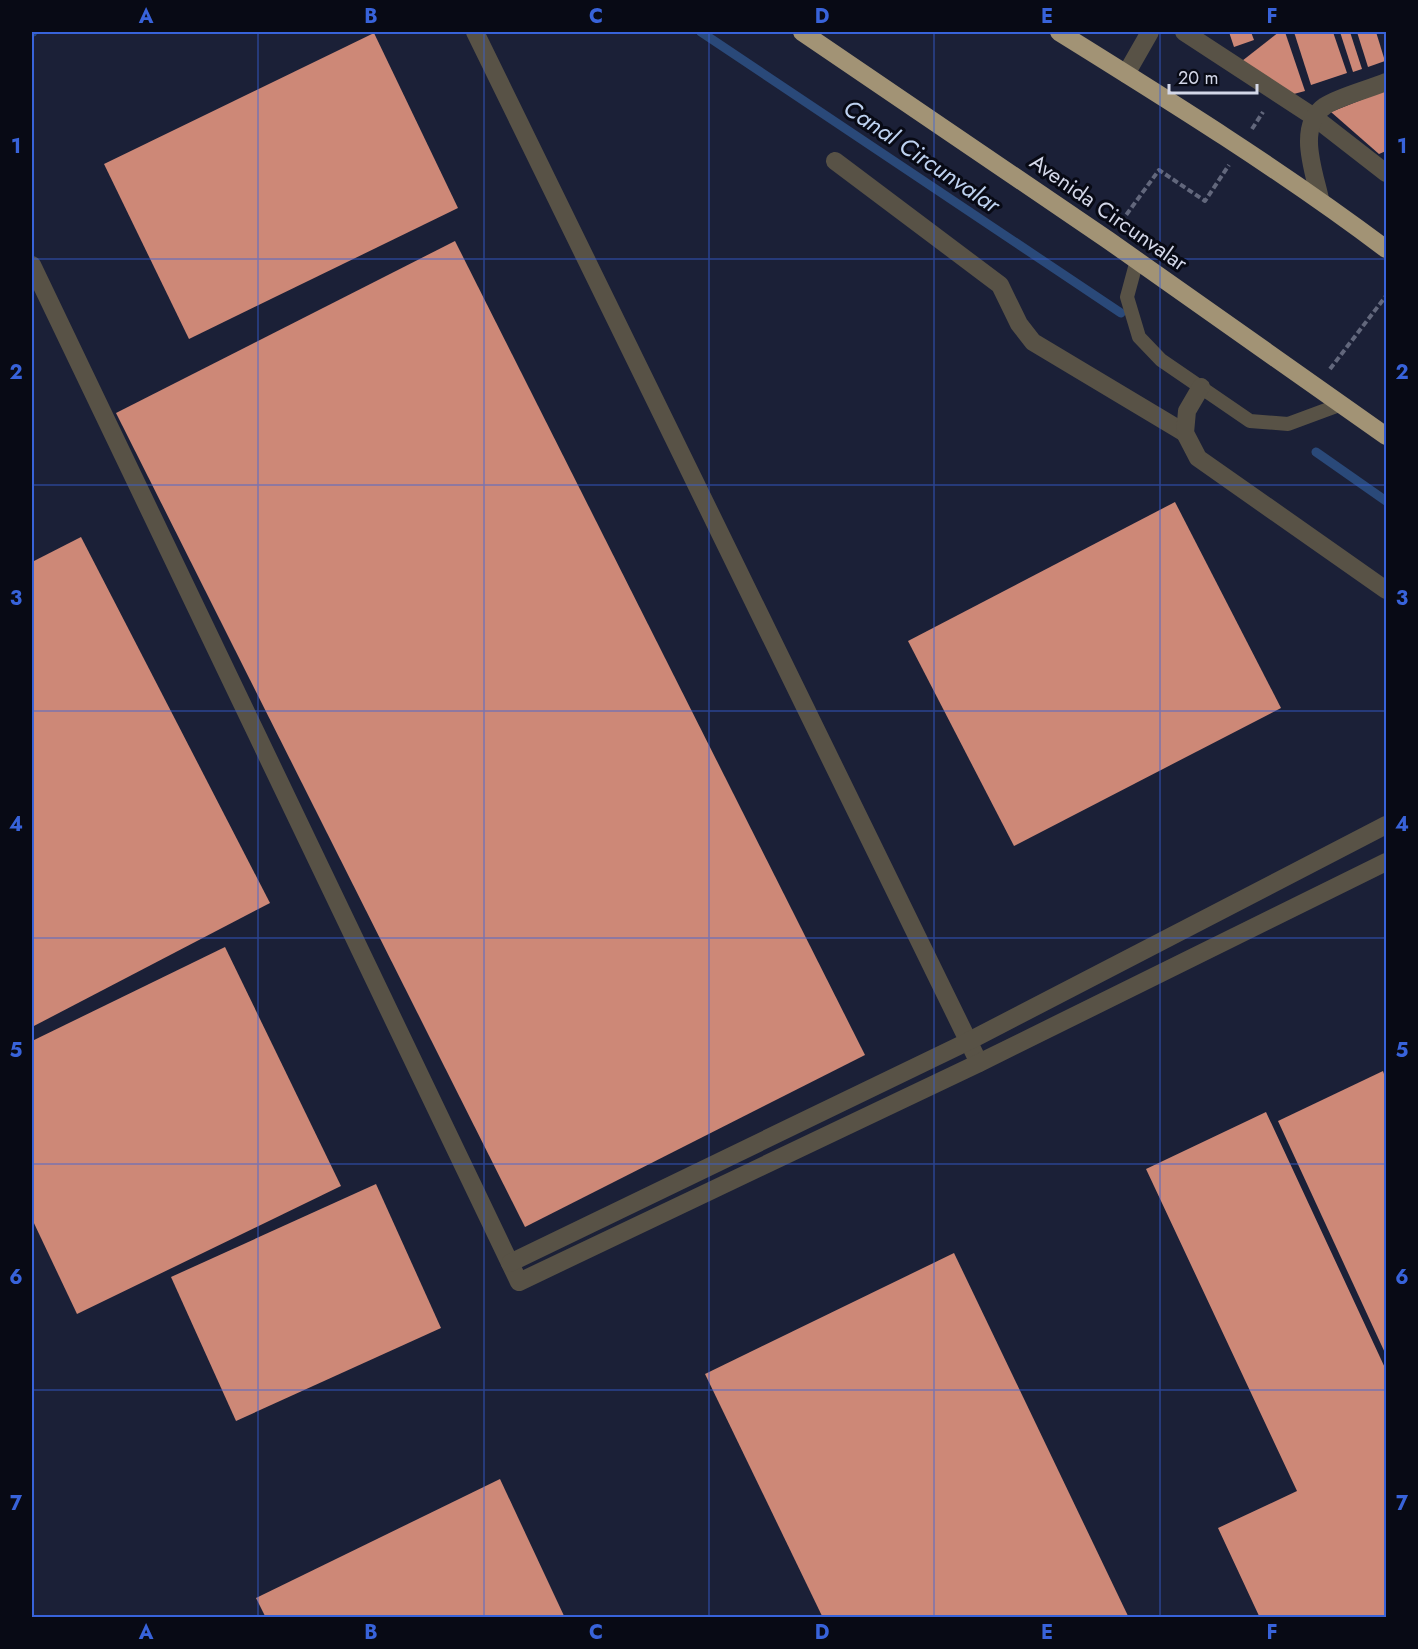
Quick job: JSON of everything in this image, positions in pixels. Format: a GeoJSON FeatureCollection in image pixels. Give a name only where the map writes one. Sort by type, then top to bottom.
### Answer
{"type":"FeatureCollection","features":[{"type":"Feature","properties":{"kind":"highway","name":"Avenida Circunvalar"},"geometry":{"type":"LineString","coordinates":[[802,32],[1137,260],[1386,436]]}},
{"type":"Feature","properties":{"kind":"highway"},"geometry":{"type":"LineString","coordinates":[[1059,32],[1241,146],[1320,199],[1386,249]]}},
{"type":"Feature","properties":{"kind":"street"},"geometry":{"type":"LineString","coordinates":[[476,32],[980,1062]]}},
{"type":"Feature","properties":{"kind":"street"},"geometry":{"type":"LineString","coordinates":[[1126,74],[1150,32]]}},
{"type":"Feature","properties":{"kind":"street"},"geometry":{"type":"LineString","coordinates":[[1184,32],[1314,117],[1386,173]]}},
{"type":"Feature","properties":{"kind":"street"},"geometry":{"type":"LineString","coordinates":[[1320,199],[1308,132],[1314,117],[1325,105],[1386,82]]}},
{"type":"Feature","properties":{"kind":"street"},"geometry":{"type":"LineString","coordinates":[[835,161],[1000,285],[1019,324],[1033,342],[1185,433],[1198,458],[1386,590]]}},
{"type":"Feature","properties":{"kind":"street"},"geometry":{"type":"LineString","coordinates":[[32,265],[519,1282],[980,1062],[1386,862]]}},
{"type":"Feature","properties":{"kind":"street"},"geometry":{"type":"LineString","coordinates":[[1185,433],[1187,411],[1201,387]]}},
{"type":"Feature","properties":{"kind":"street"},"geometry":{"type":"LineString","coordinates":[[510,1263],[969,1041],[1386,825]]}},
{"type":"Feature","properties":{"kind":"lane"},"geometry":{"type":"LineString","coordinates":[[1137,260],[1127,297],[1139,338],[1161,360],[1250,421],[1288,424],[1342,404]]}},
{"type":"Feature","properties":{"kind":"path"},"geometry":{"type":"LineString","coordinates":[[1108,240],[1159,170],[1205,201],[1276,92]]}},
{"type":"Feature","properties":{"kind":"path"},"geometry":{"type":"LineString","coordinates":[[1317,386],[1386,296]]}},
{"type":"Feature","properties":{"kind":"building"},"geometry":{"type":"Polygon","coordinates":[[[1229,32],[1251,32],[1254,40],[1234,47],[1229,32]]]}},
{"type":"Feature","properties":{"kind":"building"},"geometry":{"type":"Polygon","coordinates":[[[1279,32],[1285,32],[1305,91],[1290,95],[1242,61],[1279,32]]]}},
{"type":"Feature","properties":{"kind":"building"},"geometry":{"type":"Polygon","coordinates":[[[1294,32],[1333,32],[1347,73],[1311,85],[1294,32]]]}},
{"type":"Feature","properties":{"kind":"building"},"geometry":{"type":"Polygon","coordinates":[[[1340,32],[1350,32],[1362,69],[1353,72],[1340,32]]]}},
{"type":"Feature","properties":{"kind":"building"},"geometry":{"type":"Polygon","coordinates":[[[1357,32],[1376,32],[1385,61],[1368,67],[1357,32]]]}},
{"type":"Feature","properties":{"kind":"building"},"geometry":{"type":"Polygon","coordinates":[[[374,33],[458,208],[189,339],[104,164],[374,33]]]}},
{"type":"Feature","properties":{"kind":"building"},"geometry":{"type":"Polygon","coordinates":[[[1386,90],[1386,151],[1379,154],[1331,112],[1386,90]]]}},
{"type":"Feature","properties":{"kind":"building"},"geometry":{"type":"Polygon","coordinates":[[[455,241],[865,1055],[525,1227],[116,413],[455,241]]]}},
{"type":"Feature","properties":{"kind":"building"},"geometry":{"type":"Polygon","coordinates":[[[1175,502],[1281,708],[1014,846],[908,641],[1175,502]]]}},
{"type":"Feature","properties":{"kind":"building"},"geometry":{"type":"Polygon","coordinates":[[[81,537],[270,903],[32,1027],[32,562],[81,537]]]}},
{"type":"Feature","properties":{"kind":"building"},"geometry":{"type":"Polygon","coordinates":[[[225,947],[341,1186],[77,1314],[32,1219],[32,1041],[225,947]]]}},
{"type":"Feature","properties":{"kind":"building"},"geometry":{"type":"Polygon","coordinates":[[[1383,1071],[1386,1080],[1386,1355],[1278,1121],[1383,1071]]]}},
{"type":"Feature","properties":{"kind":"building"},"geometry":{"type":"Polygon","coordinates":[[[1266,1112],[1386,1370],[1386,1618],[1260,1618],[1218,1528],[1297,1491],[1146,1169],[1266,1112]]]}},
{"type":"Feature","properties":{"kind":"building"},"geometry":{"type":"Polygon","coordinates":[[[376,1184],[441,1328],[236,1421],[171,1277],[376,1184]]]}},
{"type":"Feature","properties":{"kind":"building"},"geometry":{"type":"Polygon","coordinates":[[[954,1253],[1129,1618],[823,1618],[705,1374],[954,1253]]]}},
{"type":"Feature","properties":{"kind":"building"},"geometry":{"type":"Polygon","coordinates":[[[500,1479],[565,1618],[266,1618],[256,1598],[500,1479]]]}},
{"type":"Feature","properties":{"kind":"waterway","name":"Canal Circunvalar"},"geometry":{"type":"LineString","coordinates":[[701,32],[1121,313]]}},
{"type":"Feature","properties":{"kind":"waterway","name":"Canal Circunvalar"},"geometry":{"type":"LineString","coordinates":[[1316,452],[1386,501]]}}]}
